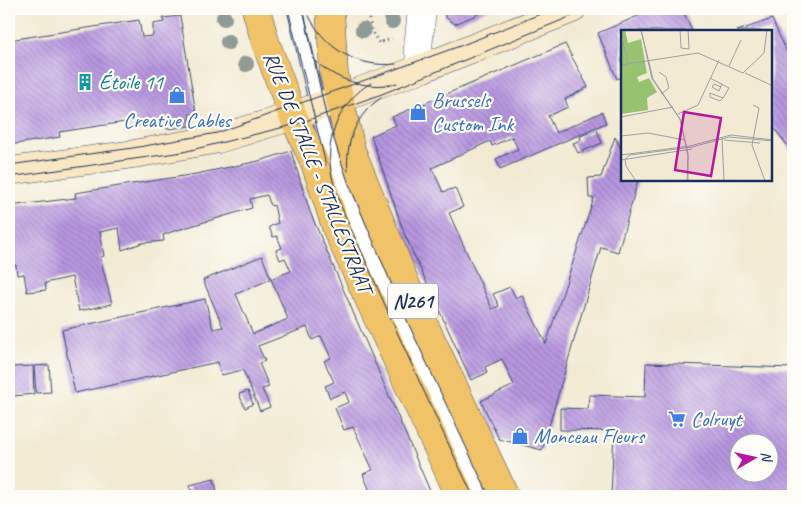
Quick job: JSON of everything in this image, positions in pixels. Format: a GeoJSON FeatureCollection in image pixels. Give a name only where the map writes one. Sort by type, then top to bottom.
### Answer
{"type":"FeatureCollection","features":[{"type":"Feature","properties":{"kind":"main road","name":"RUE DE STALLE - STALLESTRAAT"},"geometry":{"type":"LineString","coordinates":[[256,9],[265,41],[351,150],[410,295],[505,496]]}},
{"type":"Feature","properties":{"kind":"main road","name":"RUE DE STALLE - STALLESTRAAT"},"geometry":{"type":"LineString","coordinates":[[330,9],[334,74],[316,107],[315,163],[337,230],[460,496]]}},
{"type":"Feature","properties":{"kind":"street"},"geometry":{"type":"LineString","coordinates":[[422,9],[418,48],[423,68]]}},
{"type":"Feature","properties":{"kind":"street"},"geometry":{"type":"LineString","coordinates":[[9,171],[218,139],[316,107],[423,68],[572,9]]}},
{"type":"Feature","properties":{"kind":"lane","name":"RUE DE STALLE - STALLESTRAAT"},"geometry":{"type":"LineString","coordinates":[[295,9],[316,107],[350,206],[393,306],[481,496]]}},
{"type":"Feature","properties":{"kind":"path"},"geometry":{"type":"LineString","coordinates":[[367,9],[372,32],[379,43],[395,38],[397,33]]}},
{"type":"Feature","properties":{"kind":"building"},"geometry":{"type":"Polygon","coordinates":[[[445,9],[490,9],[455,24],[445,17],[445,9]]]}},
{"type":"Feature","properties":{"kind":"building"},"geometry":{"type":"Polygon","coordinates":[[[649,9],[682,9],[692,30],[621,30],[621,77],[617,79],[598,33],[638,16],[637,14],[649,9]]]}},
{"type":"Feature","properties":{"kind":"building","name":"Étoile 11"},"geometry":{"type":"Polygon","coordinates":[[[180,16],[196,113],[189,114],[191,126],[167,129],[166,124],[162,125],[162,122],[125,128],[125,122],[59,132],[60,137],[9,145],[9,88],[15,87],[9,40],[139,20],[142,37],[153,36],[153,24],[164,22],[163,18],[180,16]]]}},
{"type":"Feature","properties":{"kind":"building"},"geometry":{"type":"Polygon","coordinates":[[[772,19],[793,66],[793,153],[772,125],[772,30],[740,30],[772,19]]]}},
{"type":"Feature","properties":{"kind":"building"},"geometry":{"type":"Polygon","coordinates":[[[565,44],[588,87],[565,99],[568,107],[548,116],[556,133],[602,112],[606,123],[500,169],[496,159],[518,149],[512,137],[492,146],[490,141],[432,168],[443,192],[455,188],[463,207],[449,213],[492,309],[499,306],[493,294],[510,287],[516,298],[522,295],[546,344],[594,198],[589,198],[588,178],[601,177],[615,137],[621,149],[621,181],[638,181],[618,252],[601,247],[542,450],[499,439],[481,401],[514,385],[502,359],[485,367],[487,373],[471,380],[404,233],[371,136],[396,125],[392,117],[565,44]]]}},
{"type":"Feature","properties":{"kind":"building"},"geometry":{"type":"Polygon","coordinates":[[[597,130],[602,143],[578,153],[573,143],[581,140],[580,136],[597,130]]]}},
{"type":"Feature","properties":{"kind":"building"},"geometry":{"type":"Polygon","coordinates":[[[291,151],[310,212],[430,491],[420,496],[372,496],[363,474],[373,470],[353,427],[344,430],[335,408],[349,402],[345,392],[330,398],[325,386],[334,382],[324,361],[331,358],[321,336],[312,340],[307,327],[258,346],[265,361],[259,363],[269,387],[262,389],[270,407],[260,411],[243,370],[221,375],[218,362],[75,393],[62,330],[205,299],[213,329],[223,327],[203,280],[262,256],[271,279],[291,271],[285,258],[280,260],[276,250],[282,248],[277,236],[273,237],[269,227],[278,223],[274,205],[271,206],[267,195],[250,199],[252,208],[163,235],[164,241],[142,243],[122,250],[119,228],[100,232],[104,256],[100,257],[112,304],[79,311],[72,277],[45,283],[46,290],[27,292],[24,274],[17,275],[16,265],[9,266],[9,206],[76,198],[75,193],[196,174],[259,161],[291,151]],[[271,279],[236,294],[253,334],[288,319],[271,279]]]}},
{"type":"Feature","properties":{"kind":"building","name":"Colruyt"},"geometry":{"type":"Polygon","coordinates":[[[646,363],[793,368],[793,496],[611,496],[614,431],[560,430],[560,408],[588,409],[589,395],[645,397],[646,363]]]}},
{"type":"Feature","properties":{"kind":"building"},"geometry":{"type":"Polygon","coordinates":[[[49,365],[51,392],[36,393],[34,366],[49,365]]]}},
{"type":"Feature","properties":{"kind":"building"},"geometry":{"type":"Polygon","coordinates":[[[33,366],[34,394],[13,396],[11,367],[33,366]]]}},
{"type":"Feature","properties":{"kind":"building"},"geometry":{"type":"Polygon","coordinates":[[[248,391],[253,404],[245,408],[239,394],[248,391]]]}},
{"type":"Feature","properties":{"kind":"building"},"geometry":{"type":"Polygon","coordinates":[[[214,479],[218,496],[193,496],[190,485],[214,479]]]}},
{"type":"Feature","properties":{"kind":"tram line"},"geometry":{"type":"LineString","coordinates":[[288,9],[326,165]]}},
{"type":"Feature","properties":{"kind":"tram line"},"geometry":{"type":"LineString","coordinates":[[303,9],[326,115],[348,182],[409,325],[489,496]]}},
{"type":"Feature","properties":{"kind":"tram line"},"geometry":{"type":"LineString","coordinates":[[9,165],[133,148],[217,133],[460,46],[553,9]]}},
{"type":"Feature","properties":{"kind":"tram line"},"geometry":{"type":"LineString","coordinates":[[9,177],[183,152],[297,124],[382,94],[589,9]]}},
{"type":"Feature","properties":{"kind":"tram line"},"geometry":{"type":"LineString","coordinates":[[309,16],[324,38],[345,54],[356,60],[369,63],[396,64]]}},
{"type":"Feature","properties":{"kind":"tram line"},"geometry":{"type":"LineString","coordinates":[[312,58],[330,72],[352,82],[374,86],[397,83]]}},
{"type":"Feature","properties":{"kind":"tram line"},"geometry":{"type":"LineString","coordinates":[[371,83],[353,97],[339,117],[335,128],[330,151],[330,163],[335,189],[393,324],[473,496]]}},
{"type":"Feature","properties":{"kind":"tram line"},"geometry":{"type":"LineString","coordinates":[[348,171],[348,150],[354,130],[365,112],[381,98]]}},
{"type":"Feature","properties":{"kind":"place","name":"Étoile 11"},"geometry":{"type":"Point","coordinates":[85,82]}},
{"type":"Feature","properties":{"kind":"place","name":"Creative Cables"},"geometry":{"type":"Point","coordinates":[177,95]}},
{"type":"Feature","properties":{"kind":"place","name":"Brussels Custom Ink"},"geometry":{"type":"Point","coordinates":[418,112]}},
{"type":"Feature","properties":{"kind":"place","name":"Colruyt"},"geometry":{"type":"Point","coordinates":[677,419]}},
{"type":"Feature","properties":{"kind":"place","name":"Monceau Fleurs"},"geometry":{"type":"Point","coordinates":[520,436]}}]}
